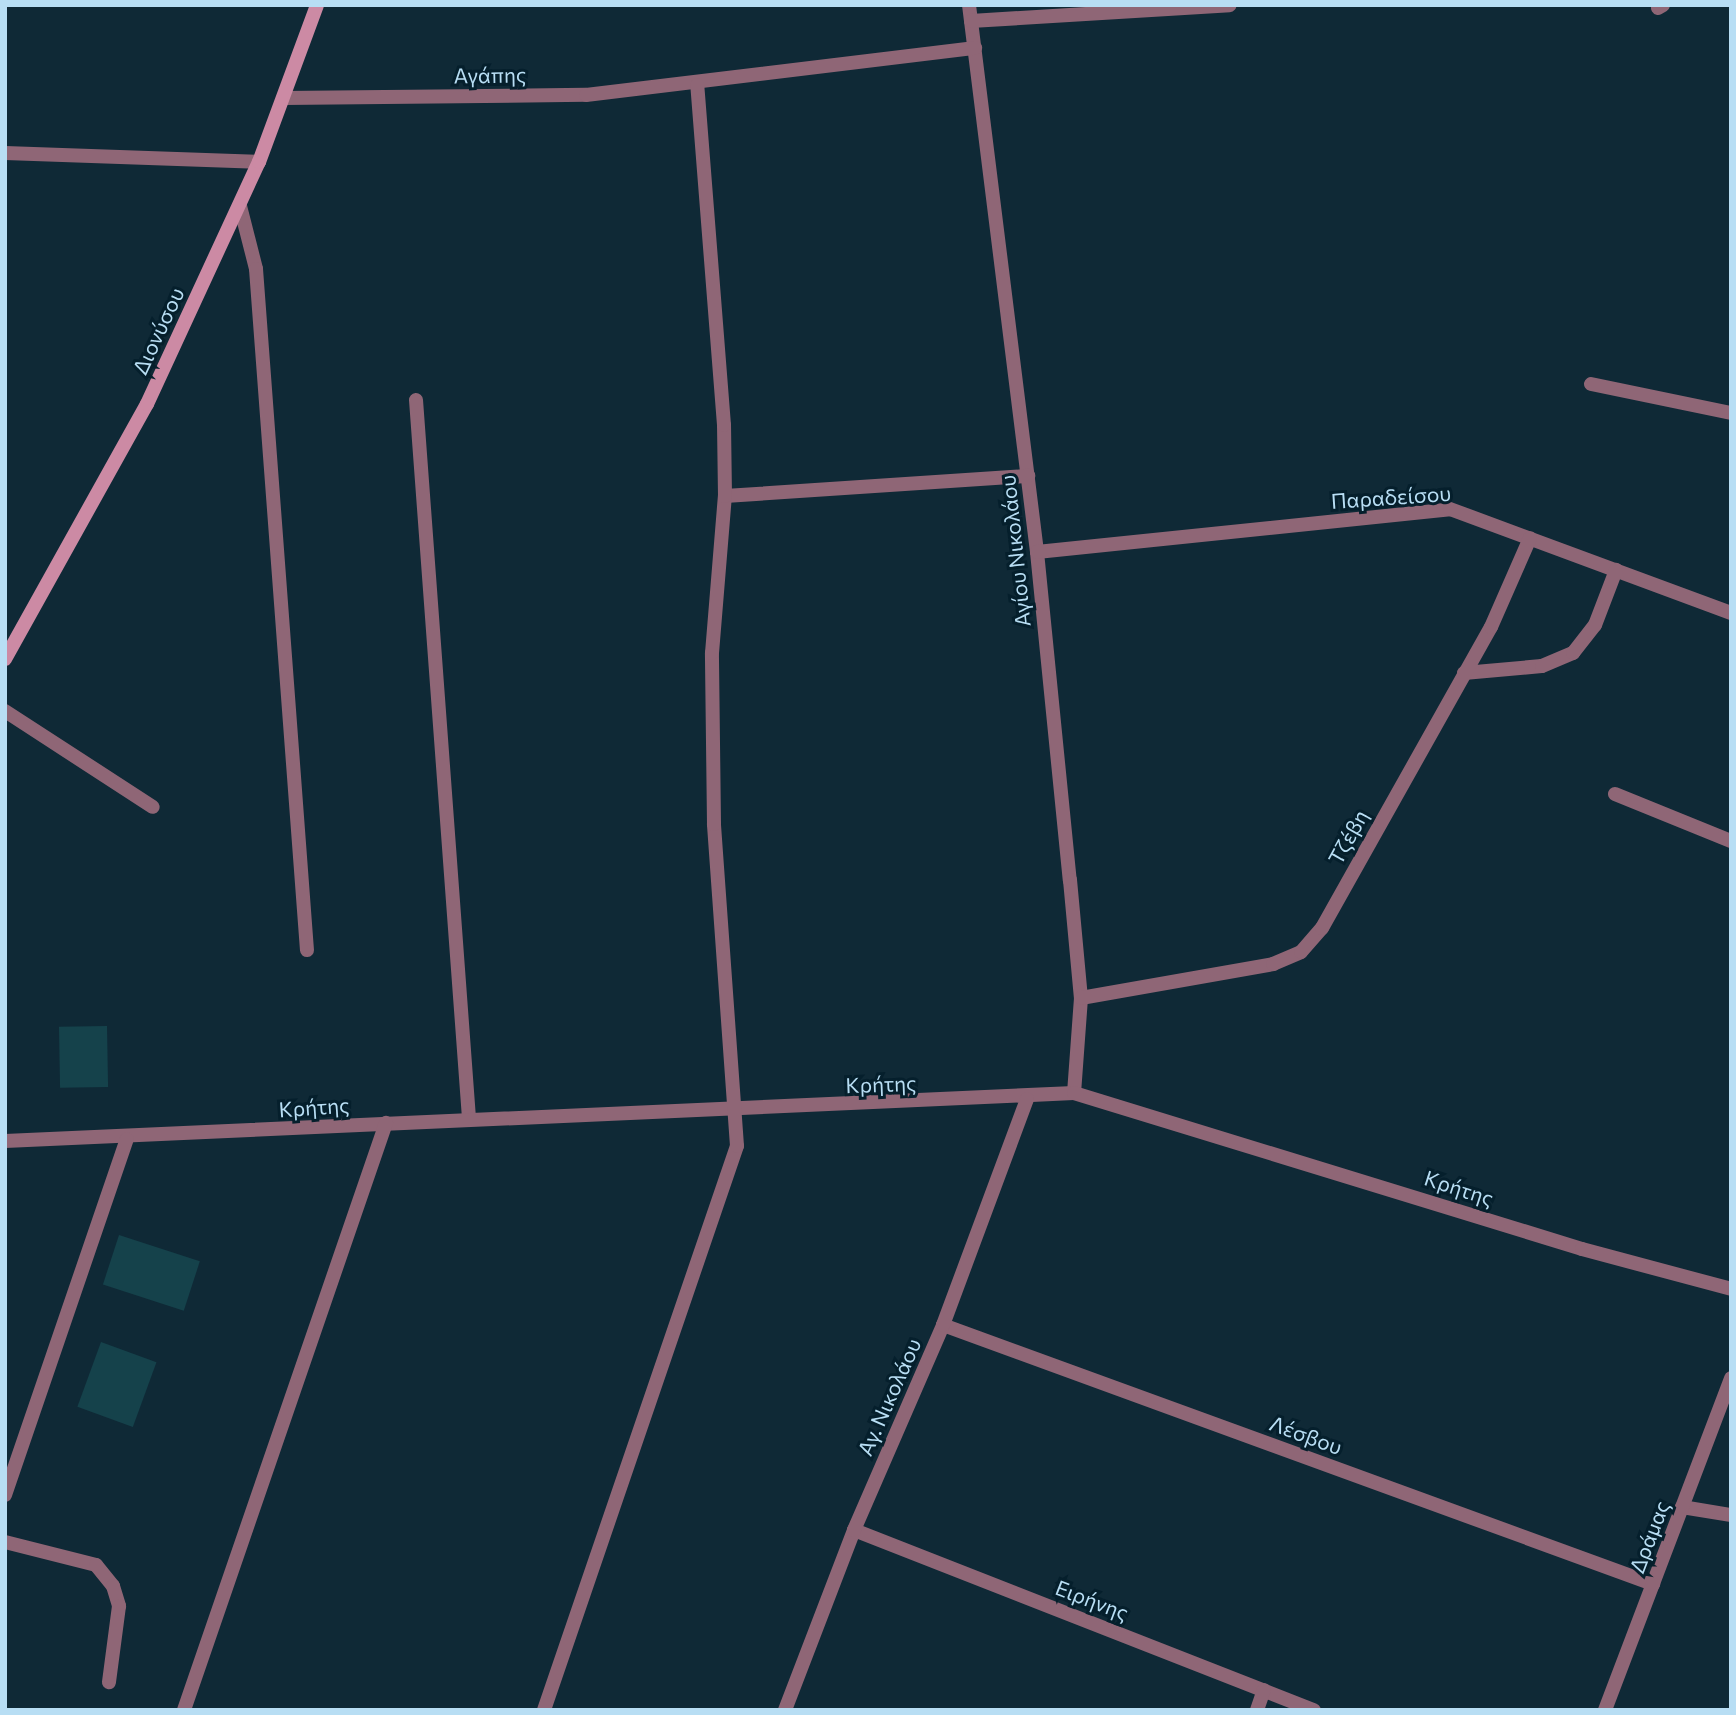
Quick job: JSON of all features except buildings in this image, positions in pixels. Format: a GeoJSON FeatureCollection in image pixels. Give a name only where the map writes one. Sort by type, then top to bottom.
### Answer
{"type":"FeatureCollection","features":[{"type":"Feature","properties":{"kind":"main road","name":"Διονύσου"},"geometry":{"type":"LineString","coordinates":[[5,659],[148,404],[259,162],[317,5]]}},
{"type":"Feature","properties":{"kind":"street","name":"Αγίου Νικολάου"},"geometry":{"type":"LineString","coordinates":[[969,5],[1037,552],[1081,998],[1074,1093]]}},
{"type":"Feature","properties":{"kind":"street"},"geometry":{"type":"LineString","coordinates":[[971,21],[1230,5]]}},
{"type":"Feature","properties":{"kind":"street","name":"Αγάπης"},"geometry":{"type":"LineString","coordinates":[[284,98],[586,95],[697,85],[975,48]]}},
{"type":"Feature","properties":{"kind":"street"},"geometry":{"type":"LineString","coordinates":[[544,1710],[731,1177],[738,1111],[714,824],[712,653],[725,496],[697,85]]}},
{"type":"Feature","properties":{"kind":"street"},"geometry":{"type":"LineString","coordinates":[[5,153],[259,162]]}},
{"type":"Feature","properties":{"kind":"street"},"geometry":{"type":"LineString","coordinates":[[240,205],[256,269],[307,950]]}},
{"type":"Feature","properties":{"kind":"street"},"geometry":{"type":"LineString","coordinates":[[1591,384],[1731,413]]}},
{"type":"Feature","properties":{"kind":"street"},"geometry":{"type":"LineString","coordinates":[[416,400],[468,1118]]}},
{"type":"Feature","properties":{"kind":"street"},"geometry":{"type":"LineString","coordinates":[[725,496],[1028,476]]}},
{"type":"Feature","properties":{"kind":"street","name":"Παραδείσου"},"geometry":{"type":"LineString","coordinates":[[1037,552],[1450,509],[1731,613]]}},
{"type":"Feature","properties":{"kind":"street","name":"Τζέβη"},"geometry":{"type":"LineString","coordinates":[[1081,998],[1273,964],[1301,952],[1322,928],[1464,673],[1530,538]]}},
{"type":"Feature","properties":{"kind":"street"},"geometry":{"type":"LineString","coordinates":[[1464,673],[1542,666],[1573,653],[1595,625],[1616,570]]}},
{"type":"Feature","properties":{"kind":"street"},"geometry":{"type":"LineString","coordinates":[[5,711],[153,807]]}},
{"type":"Feature","properties":{"kind":"street"},"geometry":{"type":"LineString","coordinates":[[1615,794],[1731,841]]}},
{"type":"Feature","properties":{"kind":"street","name":"Κρήτης"},"geometry":{"type":"LineString","coordinates":[[5,1141],[127,1139],[468,1118],[738,1111],[1027,1098],[1074,1093],[1582,1249],[1731,1289]]}},
{"type":"Feature","properties":{"kind":"street","name":"Αγ. Νικολάου"},"geometry":{"type":"LineString","coordinates":[[785,1710],[854,1530],[943,1325],[1027,1098]]}},
{"type":"Feature","properties":{"kind":"street"},"geometry":{"type":"LineString","coordinates":[[184,1710],[386,1123]]}},
{"type":"Feature","properties":{"kind":"street"},"geometry":{"type":"LineString","coordinates":[[5,1495],[127,1139]]}},
{"type":"Feature","properties":{"kind":"street","name":"Λέσβου"},"geometry":{"type":"LineString","coordinates":[[943,1325],[1653,1584]]}},
{"type":"Feature","properties":{"kind":"street","name":"Δράμας"},"geometry":{"type":"LineString","coordinates":[[1605,1710],[1731,1378]]}},
{"type":"Feature","properties":{"kind":"street"},"geometry":{"type":"LineString","coordinates":[[1682,1507],[1731,1515]]}},
{"type":"Feature","properties":{"kind":"street","name":"Ειρήνης"},"geometry":{"type":"LineString","coordinates":[[854,1530],[1314,1710]]}},
{"type":"Feature","properties":{"kind":"street"},"geometry":{"type":"LineString","coordinates":[[5,1542],[96,1565],[113,1586],[119,1606],[109,1682]]}},
{"type":"Feature","properties":{"kind":"street"},"geometry":{"type":"LineString","coordinates":[[1257,1710],[1264,1690]]}}]}
